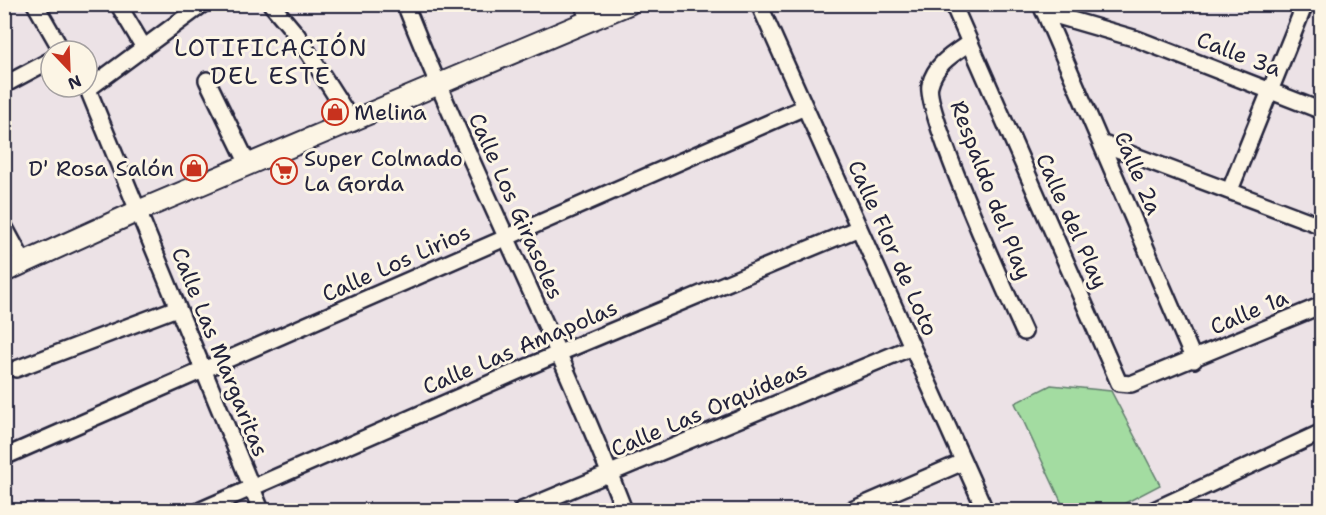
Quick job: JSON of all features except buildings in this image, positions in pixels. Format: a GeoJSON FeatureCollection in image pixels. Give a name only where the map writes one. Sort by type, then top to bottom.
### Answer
{"type":"FeatureCollection","features":[{"type":"Feature","properties":{"kind":"street"},"geometry":{"type":"LineString","coordinates":[[35,4],[55,39]]}},
{"type":"Feature","properties":{"kind":"street"},"geometry":{"type":"LineString","coordinates":[[118,4],[143,46]]}},
{"type":"Feature","properties":{"kind":"street"},"geometry":{"type":"LineString","coordinates":[[99,80],[203,4]]}},
{"type":"Feature","properties":{"kind":"street"},"geometry":{"type":"LineString","coordinates":[[271,4],[297,35],[353,123]]}},
{"type":"Feature","properties":{"kind":"street","name":"Calle Los Girasoles"},"geometry":{"type":"LineString","coordinates":[[405,4],[624,510]]}},
{"type":"Feature","properties":{"kind":"street"},"geometry":{"type":"LineString","coordinates":[[4,272],[138,211],[353,123],[439,85],[586,13],[629,4]]}},
{"type":"Feature","properties":{"kind":"street","name":"Calle Flor de Loto"},"geometry":{"type":"LineString","coordinates":[[759,4],[985,510]]}},
{"type":"Feature","properties":{"kind":"street","name":"Calle del Play"},"geometry":{"type":"LineString","coordinates":[[953,4],[1119,383],[1131,384],[1194,360]]}},
{"type":"Feature","properties":{"kind":"street","name":"Calle 3a"},"geometry":{"type":"LineString","coordinates":[[1041,4],[1044,12],[1137,39],[1322,111]]}},
{"type":"Feature","properties":{"kind":"street","name":"Calle 2a"},"geometry":{"type":"LineString","coordinates":[[1041,4],[1194,360]]}},
{"type":"Feature","properties":{"kind":"street"},"geometry":{"type":"LineString","coordinates":[[1230,190],[1305,4]]}},
{"type":"Feature","properties":{"kind":"street","name":"Respaldo del Play"},"geometry":{"type":"LineString","coordinates":[[969,43],[934,71],[928,88],[961,187],[1024,332]]}},
{"type":"Feature","properties":{"kind":"street"},"geometry":{"type":"LineString","coordinates":[[4,85],[39,66]]}},
{"type":"Feature","properties":{"kind":"street"},"geometry":{"type":"LineString","coordinates":[[207,80],[249,166]]}},
{"type":"Feature","properties":{"kind":"street","name":"Calle Las Margaritas"},"geometry":{"type":"LineString","coordinates":[[92,99],[261,510]]}},
{"type":"Feature","properties":{"kind":"street","name":"Calle Los Lirios"},"geometry":{"type":"LineString","coordinates":[[4,457],[506,240],[805,107]]}},
{"type":"Feature","properties":{"kind":"street"},"geometry":{"type":"LineString","coordinates":[[1101,143],[1322,226]]}},
{"type":"Feature","properties":{"kind":"street"},"geometry":{"type":"LineString","coordinates":[[4,226],[24,264]]}},
{"type":"Feature","properties":{"kind":"street","name":"Calle Las Amapolas"},"geometry":{"type":"LineString","coordinates":[[201,510],[557,354],[859,228]]}},
{"type":"Feature","properties":{"kind":"street","name":"Calle 1a"},"geometry":{"type":"LineString","coordinates":[[1194,360],[1322,305]]}},
{"type":"Feature","properties":{"kind":"street"},"geometry":{"type":"LineString","coordinates":[[16,369],[177,308]]}},
{"type":"Feature","properties":{"kind":"street","name":"Calle Las Orquídeas"},"geometry":{"type":"LineString","coordinates":[[522,510],[610,476],[912,347]]}},
{"type":"Feature","properties":{"kind":"street"},"geometry":{"type":"LineString","coordinates":[[1154,510],[1322,432]]}},
{"type":"Feature","properties":{"kind":"street"},"geometry":{"type":"LineString","coordinates":[[852,510],[963,462]]}},
{"type":"Feature","properties":{"kind":"green space"},"geometry":{"type":"Polygon","coordinates":[[[1051,385],[1111,391],[1160,485],[1112,510],[1065,510],[1015,403],[1051,385]]]}},
{"type":"Feature","properties":{"kind":"place","name":"Melina"},"geometry":{"type":"Point","coordinates":[335,112]}},
{"type":"Feature","properties":{"kind":"place","name":"D' Rosa Salón"},"geometry":{"type":"Point","coordinates":[194,168]}},
{"type":"Feature","properties":{"kind":"place","name":"Super Colmado La Gorda"},"geometry":{"type":"Point","coordinates":[284,171]}},
{"type":"Feature","properties":{"kind":"district","name":"LOTIFICACIÓN DEL ESTE"},"geometry":{"type":"Point","coordinates":[271,62]}}]}
